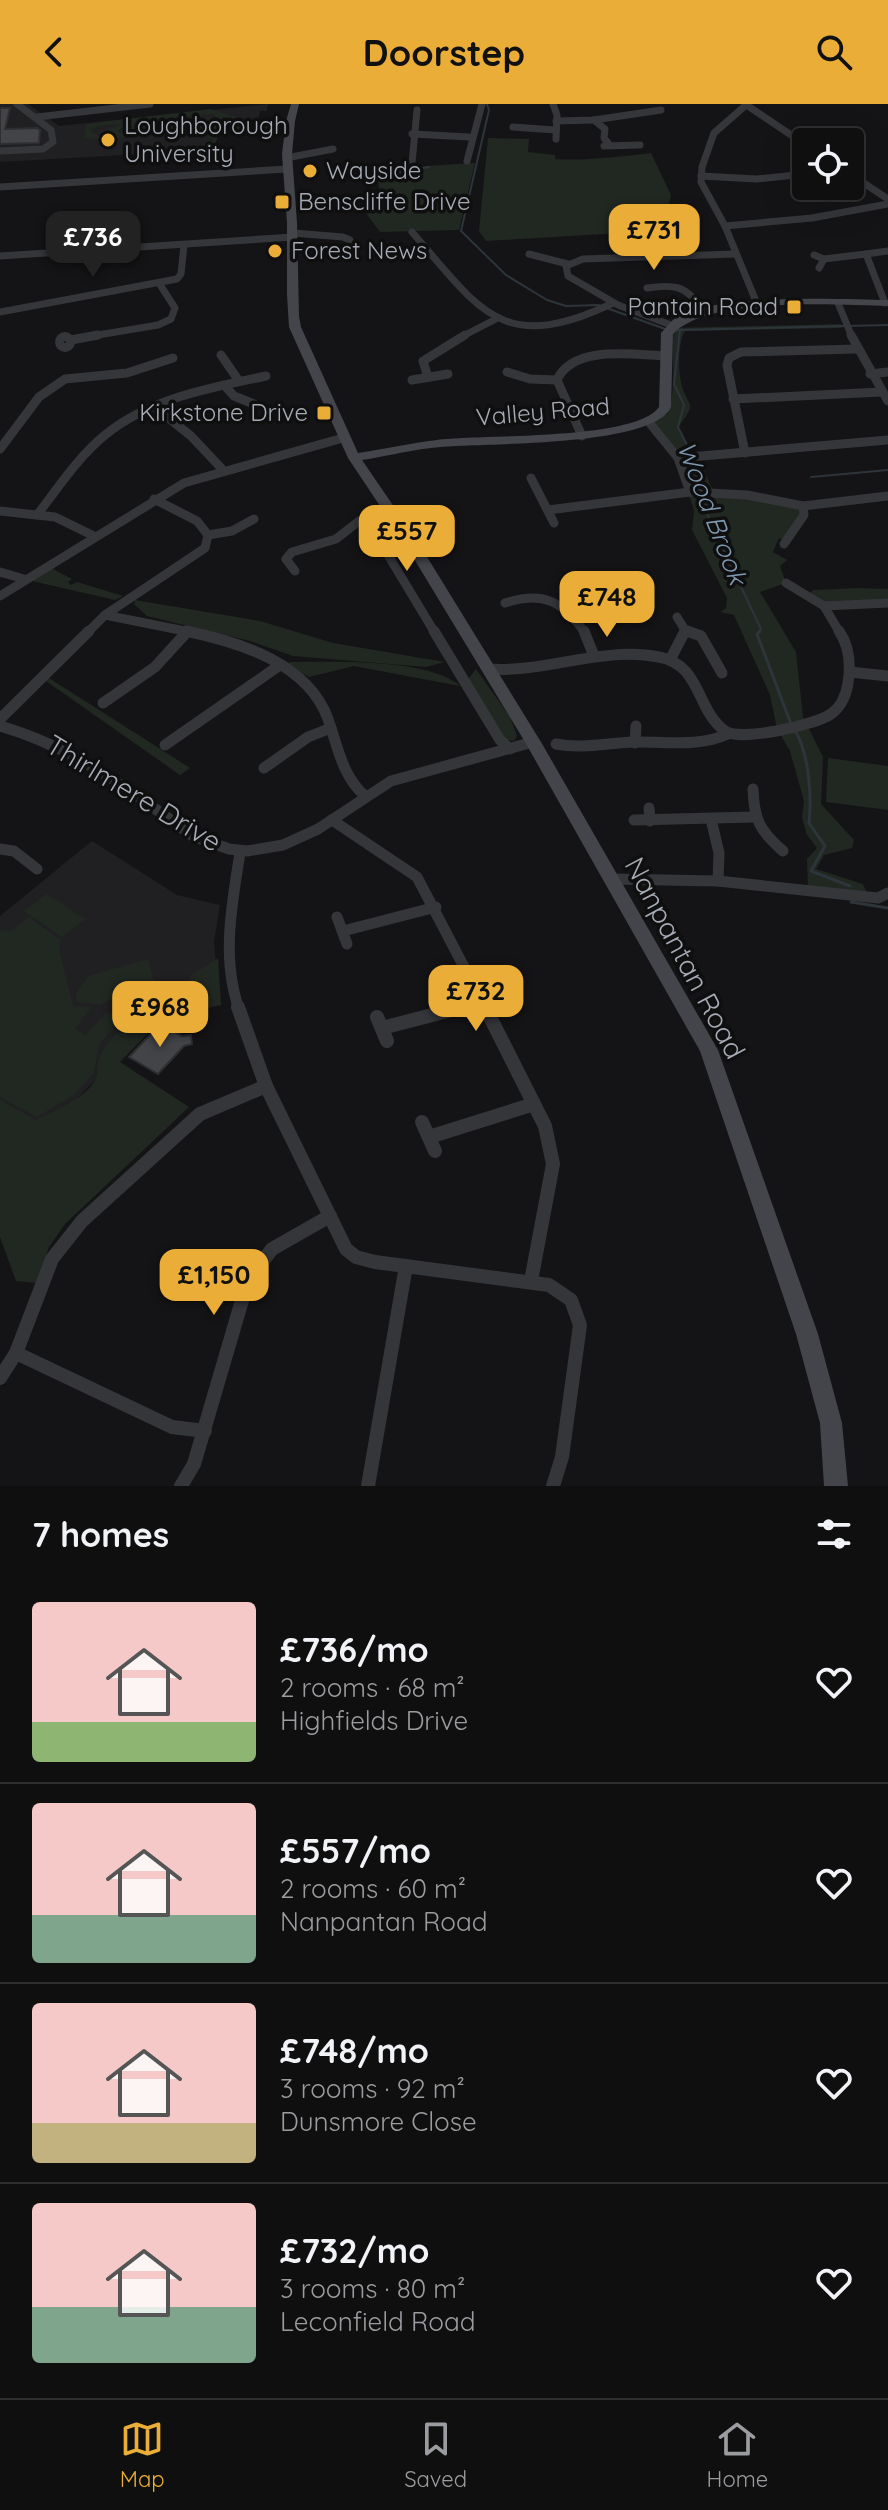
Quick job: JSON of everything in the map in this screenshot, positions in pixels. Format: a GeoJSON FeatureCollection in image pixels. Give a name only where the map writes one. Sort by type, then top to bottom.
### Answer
{"type":"FeatureCollection","features":[{"type":"Feature","properties":{"kind":"street"},"geometry":{"type":"LineString","coordinates":[[0,151],[34,150],[52,144],[54,135],[41,117],[17,104]]}},
{"type":"Feature","properties":{"kind":"street"},"geometry":{"type":"LineString","coordinates":[[41,117],[150,104]]}},
{"type":"Feature","properties":{"kind":"street","name":"Nanpantan Road"},"geometry":{"type":"LineString","coordinates":[[295,104],[288,128],[286,163],[293,235],[292,312],[295,327],[354,458],[409,539],[502,690],[709,1050],[807,1334],[831,1423],[836,1486]]}},
{"type":"Feature","properties":{"kind":"street"},"geometry":{"type":"LineString","coordinates":[[465,159],[469,137],[483,111],[482,104]]}},
{"type":"Feature","properties":{"kind":"street"},"geometry":{"type":"LineString","coordinates":[[553,104],[556,139]]}},
{"type":"Feature","properties":{"kind":"street"},"geometry":{"type":"LineString","coordinates":[[758,306],[725,226],[702,187],[701,176],[714,133],[746,104],[792,135]]}},
{"type":"Feature","properties":{"kind":"street"},"geometry":{"type":"LineString","coordinates":[[410,161],[415,111]]}},
{"type":"Feature","properties":{"kind":"street"},"geometry":{"type":"LineString","coordinates":[[556,121],[632,117],[657,112]]}},
{"type":"Feature","properties":{"kind":"street"},"geometry":{"type":"LineString","coordinates":[[594,120],[605,129],[604,138],[610,145],[640,145]]}},
{"type":"Feature","properties":{"kind":"street"},"geometry":{"type":"LineString","coordinates":[[513,127],[555,130]]}},
{"type":"Feature","properties":{"kind":"street"},"geometry":{"type":"LineString","coordinates":[[412,134],[469,137]]}},
{"type":"Feature","properties":{"kind":"street"},"geometry":{"type":"LineString","coordinates":[[0,187],[286,163],[313,150],[333,147],[342,152]]}},
{"type":"Feature","properties":{"kind":"street"},"geometry":{"type":"LineString","coordinates":[[701,176],[756,179],[792,175]]}},
{"type":"Feature","properties":{"kind":"street"},"geometry":{"type":"LineString","coordinates":[[864,184],[888,201]]}},
{"type":"Feature","properties":{"kind":"street"},"geometry":{"type":"LineString","coordinates":[[725,226],[812,218],[888,201]]}},
{"type":"Feature","properties":{"kind":"street"},"geometry":{"type":"LineString","coordinates":[[0,256],[293,235],[343,237],[350,240],[349,247]]}},
{"type":"Feature","properties":{"kind":"street"},"geometry":{"type":"LineString","coordinates":[[419,236],[476,305],[496,319]]}},
{"type":"Feature","properties":{"kind":"street"},"geometry":{"type":"LineString","coordinates":[[0,312],[159,283],[180,276],[184,245]]}},
{"type":"Feature","properties":{"kind":"street"},"geometry":{"type":"LineString","coordinates":[[814,255],[824,259],[888,251]]}},
{"type":"Feature","properties":{"kind":"street"},"geometry":{"type":"LineString","coordinates":[[526,253],[568,264]]}},
{"type":"Feature","properties":{"kind":"street"},"geometry":{"type":"LineString","coordinates":[[735,254],[583,259],[568,264],[564,269],[568,276],[608,306],[669,328],[701,310],[886,303],[866,254]]}},
{"type":"Feature","properties":{"kind":"street"},"geometry":{"type":"LineString","coordinates":[[819,268],[824,259]]}},
{"type":"Feature","properties":{"kind":"street"},"geometry":{"type":"LineString","coordinates":[[875,270],[888,270]]}},
{"type":"Feature","properties":{"kind":"street"},"geometry":{"type":"LineString","coordinates":[[71,340],[158,325],[171,319],[175,308],[159,283]]}},
{"type":"Feature","properties":{"kind":"street"},"geometry":{"type":"LineString","coordinates":[[647,288],[669,285],[685,288],[694,293],[701,310]]}},
{"type":"Feature","properties":{"kind":"street"},"geometry":{"type":"LineString","coordinates":[[838,303],[857,349],[888,401]]}},
{"type":"Feature","properties":{"kind":"street"},"geometry":{"type":"LineString","coordinates":[[428,377],[423,361],[430,354],[496,319],[548,322],[608,306]]}},
{"type":"Feature","properties":{"kind":"street","name":"Valley Road"},"geometry":{"type":"LineString","coordinates":[[354,458],[439,443],[582,436],[658,417],[666,407],[669,328]]}},
{"type":"Feature","properties":{"kind":"street"},"geometry":{"type":"LineString","coordinates":[[745,453],[727,361],[734,354],[857,349]]}},
{"type":"Feature","properties":{"kind":"street"},"geometry":{"type":"LineString","coordinates":[[582,436],[557,380],[561,368],[584,358],[667,356]]}},
{"type":"Feature","properties":{"kind":"street"},"geometry":{"type":"LineString","coordinates":[[0,449],[47,387],[70,377],[127,373],[159,359],[173,358]]}},
{"type":"Feature","properties":{"kind":"street"},"geometry":{"type":"LineString","coordinates":[[227,360],[239,381]]}},
{"type":"Feature","properties":{"kind":"street"},"geometry":{"type":"LineString","coordinates":[[870,374],[888,372]]}},
{"type":"Feature","properties":{"kind":"street"},"geometry":{"type":"LineString","coordinates":[[412,380],[448,374]]}},
{"type":"Feature","properties":{"kind":"street"},"geometry":{"type":"LineString","coordinates":[[507,374],[557,380]]}},
{"type":"Feature","properties":{"kind":"street"},"geometry":{"type":"LineString","coordinates":[[37,515],[92,446],[123,422],[224,385],[266,376]]}},
{"type":"Feature","properties":{"kind":"street"},"geometry":{"type":"LineString","coordinates":[[224,385],[234,396],[254,404]]}},
{"type":"Feature","properties":{"kind":"street"},"geometry":{"type":"LineString","coordinates":[[733,399],[882,392]]}},
{"type":"Feature","properties":{"kind":"street"},"geometry":{"type":"LineString","coordinates":[[156,408],[191,436],[223,470]]}},
{"type":"Feature","properties":{"kind":"street"},"geometry":{"type":"LineString","coordinates":[[648,421],[678,458],[690,492]]}},
{"type":"Feature","properties":{"kind":"street"},"geometry":{"type":"LineString","coordinates":[[0,596],[154,499],[223,470],[343,438]]}},
{"type":"Feature","properties":{"kind":"street"},"geometry":{"type":"LineString","coordinates":[[678,458],[888,440]]}},
{"type":"Feature","properties":{"kind":"street"},"geometry":{"type":"LineString","coordinates":[[531,478],[554,523]]}},
{"type":"Feature","properties":{"kind":"street"},"geometry":{"type":"LineString","coordinates":[[548,510],[690,492],[747,495],[803,506],[884,496],[888,510]]}},
{"type":"Feature","properties":{"kind":"street"},"geometry":{"type":"LineString","coordinates":[[154,499],[197,521],[208,535]]}},
{"type":"Feature","properties":{"kind":"street"},"geometry":{"type":"LineString","coordinates":[[783,540],[804,515],[803,506]]}},
{"type":"Feature","properties":{"kind":"street"},"geometry":{"type":"LineString","coordinates":[[0,511],[62,520],[94,536]]}},
{"type":"Feature","properties":{"kind":"street"},"geometry":{"type":"LineString","coordinates":[[295,571],[286,559],[292,552],[336,539],[359,521],[391,514]]}},
{"type":"Feature","properties":{"kind":"street"},"geometry":{"type":"LineString","coordinates":[[0,719],[105,615],[201,551],[208,535],[246,521]]}},
{"type":"Feature","properties":{"kind":"street"},"geometry":{"type":"LineString","coordinates":[[409,539],[388,546],[388,555],[485,717],[510,749]]}},
{"type":"Feature","properties":{"kind":"street"},"geometry":{"type":"LineString","coordinates":[[0,572],[24,579]]}},
{"type":"Feature","properties":{"kind":"street"},"geometry":{"type":"LineString","coordinates":[[786,583],[824,606],[888,603]]}},
{"type":"Feature","properties":{"kind":"street"},"geometry":{"type":"LineString","coordinates":[[505,603],[520,593],[545,598],[579,616],[591,640],[594,656]]}},
{"type":"Feature","properties":{"kind":"street"},"geometry":{"type":"LineString","coordinates":[[556,744],[571,753],[635,743],[695,743],[728,734],[743,735],[788,728],[832,716],[844,703],[850,672],[848,647],[827,617],[824,606]]}},
{"type":"Feature","properties":{"kind":"street"},"geometry":{"type":"LineString","coordinates":[[105,615],[247,649],[308,682],[331,728],[349,778],[365,796]]}},
{"type":"Feature","properties":{"kind":"street"},"geometry":{"type":"LineString","coordinates":[[677,617],[685,630],[701,636],[715,671]]}},
{"type":"Feature","properties":{"kind":"street"},"geometry":{"type":"LineString","coordinates":[[670,660],[685,630]]}},
{"type":"Feature","properties":{"kind":"street"},"geometry":{"type":"LineString","coordinates":[[103,703],[155,667],[186,633]]}},
{"type":"Feature","properties":{"kind":"street"},"geometry":{"type":"LineString","coordinates":[[502,690],[510,678],[594,656],[643,655],[670,660],[695,678],[719,725],[728,734]]}},
{"type":"Feature","properties":{"kind":"street"},"geometry":{"type":"LineString","coordinates":[[165,745],[280,665]]}},
{"type":"Feature","properties":{"kind":"street"},"geometry":{"type":"LineString","coordinates":[[489,669],[543,667]]}},
{"type":"Feature","properties":{"kind":"street"},"geometry":{"type":"LineString","coordinates":[[850,672],[888,676]]}},
{"type":"Feature","properties":{"kind":"street","name":"Thirlmere Drive"},"geometry":{"type":"LineString","coordinates":[[0,726],[37,735],[70,751],[193,836],[214,847],[240,853],[283,845],[332,820],[394,780],[533,742]]}},
{"type":"Feature","properties":{"kind":"street"},"geometry":{"type":"LineString","coordinates":[[635,743],[636,726]]}},
{"type":"Feature","properties":{"kind":"street"},"geometry":{"type":"LineString","coordinates":[[264,768],[308,737],[331,728]]}},
{"type":"Feature","properties":{"kind":"street"},"geometry":{"type":"LineString","coordinates":[[753,789],[754,817],[761,832],[783,851]]}},
{"type":"Feature","properties":{"kind":"street"},"geometry":{"type":"LineString","coordinates":[[634,820],[650,815],[711,819],[754,817]]}},
{"type":"Feature","properties":{"kind":"street"},"geometry":{"type":"LineString","coordinates":[[711,819],[719,853],[718,881]]}},
{"type":"Feature","properties":{"kind":"street"},"geometry":{"type":"LineString","coordinates":[[332,820],[417,877],[436,907],[545,1126],[553,1164],[531,1281]]}},
{"type":"Feature","properties":{"kind":"street"},"geometry":{"type":"LineString","coordinates":[[0,849],[14,851],[37,869]]}},
{"type":"Feature","properties":{"kind":"street"},"geometry":{"type":"LineString","coordinates":[[240,853],[228,931],[233,993],[266,1086],[342,1242],[356,1257],[531,1281],[562,1291],[579,1309],[580,1325],[564,1442],[553,1486]]}},
{"type":"Feature","properties":{"kind":"street"},"geometry":{"type":"LineString","coordinates":[[611,879],[718,881],[878,898],[888,893]]}},
{"type":"Feature","properties":{"kind":"street"},"geometry":{"type":"LineString","coordinates":[[337,917],[345,937],[436,907]]}},
{"type":"Feature","properties":{"kind":"street"},"geometry":{"type":"LineString","coordinates":[[382,1029],[481,1002]]}},
{"type":"Feature","properties":{"kind":"street"},"geometry":{"type":"LineString","coordinates":[[0,1378],[16,1353],[52,1259],[82,1221],[200,1114],[266,1086]]}},
{"type":"Feature","properties":{"kind":"street"},"geometry":{"type":"LineString","coordinates":[[422,1122],[432,1144],[534,1104]]}},
{"type":"Feature","properties":{"kind":"street"},"geometry":{"type":"LineString","coordinates":[[181,1486],[194,1464],[205,1431],[248,1280],[272,1249],[330,1216]]}},
{"type":"Feature","properties":{"kind":"street"},"geometry":{"type":"LineString","coordinates":[[368,1486],[406,1266]]}},
{"type":"Feature","properties":{"kind":"street"},"geometry":{"type":"LineString","coordinates":[[16,1353],[172,1427],[205,1431]]}},
{"type":"Feature","properties":{"kind":"shaded area","name":"Loughborough University"},"geometry":{"type":"Polygon","coordinates":[[[0,104],[28,104],[59,126],[268,104],[267,111],[260,111],[258,120],[250,120],[249,125],[275,126],[274,129],[220,130],[213,150],[0,162],[0,104]]]}},
{"type":"Feature","properties":{"kind":"shaded area"},"geometry":{"type":"Polygon","coordinates":[[[210,109],[239,118],[221,126],[229,129],[249,122],[249,126],[273,128],[220,130],[213,150],[194,151],[214,140],[196,132],[218,130],[206,128],[218,122],[214,114],[191,116],[212,118],[200,126],[187,123],[184,126],[188,130],[174,131],[181,124],[166,126],[168,124],[154,120],[136,125],[165,127],[143,134],[123,127],[117,131],[129,136],[149,136],[111,138],[109,133],[94,133],[103,139],[84,138],[86,124],[210,109]],[[126,124],[103,125],[90,130],[94,133],[126,124]]]}},
{"type":"Feature","properties":{"kind":"shaded area"},"geometry":{"type":"Polygon","coordinates":[[[488,138],[529,139],[528,152],[555,155],[555,159],[651,153],[671,195],[667,213],[669,230],[486,241],[479,231],[488,138]]]}},
{"type":"Feature","properties":{"kind":"shaded area"},"geometry":{"type":"Polygon","coordinates":[[[475,163],[459,230],[380,232],[363,209],[363,206],[382,205],[376,169],[475,163]]]}},
{"type":"Feature","properties":{"kind":"shaded area"},"geometry":{"type":"Polygon","coordinates":[[[841,324],[842,328],[685,331],[679,371],[690,407],[678,427],[692,457],[699,457],[714,494],[803,506],[804,515],[786,540],[779,538],[773,552],[787,560],[780,566],[786,583],[760,592],[796,652],[803,717],[823,757],[821,804],[854,840],[852,848],[824,855],[816,869],[863,884],[869,897],[808,889],[807,859],[817,848],[807,835],[802,818],[804,801],[790,751],[777,729],[770,695],[734,615],[720,612],[726,608],[727,598],[692,530],[694,511],[678,458],[648,421],[663,413],[667,415],[670,407],[674,328],[841,324]]]}},
{"type":"Feature","properties":{"kind":"shaded area"},"geometry":{"type":"Polygon","coordinates":[[[51,568],[72,579],[68,582],[71,585],[77,582],[123,596],[115,600],[32,581],[51,568]]]}},
{"type":"Feature","properties":{"kind":"shaded area"},"geometry":{"type":"Polygon","coordinates":[[[888,589],[888,603],[829,605],[806,595],[814,590],[888,589]]]}},
{"type":"Feature","properties":{"kind":"shaded area"},"geometry":{"type":"Polygon","coordinates":[[[135,600],[260,621],[333,643],[445,662],[426,667],[293,656],[250,641],[147,616],[134,604],[135,600]]]}},
{"type":"Feature","properties":{"kind":"shaded area"},"geometry":{"type":"Polygon","coordinates":[[[287,664],[404,666],[446,677],[460,686],[354,666],[309,677],[287,664]]]}},
{"type":"Feature","properties":{"kind":"shaded area"},"geometry":{"type":"Polygon","coordinates":[[[476,669],[510,717],[517,736],[514,741],[505,740],[468,679],[476,669]]]}},
{"type":"Feature","properties":{"kind":"shaded area"},"geometry":{"type":"Polygon","coordinates":[[[49,678],[190,768],[180,775],[46,681],[49,678]]]}},
{"type":"Feature","properties":{"kind":"shaded area"},"geometry":{"type":"Polygon","coordinates":[[[828,758],[888,766],[888,810],[826,802],[828,758]]]}},
{"type":"Feature","properties":{"kind":"shaded area"},"geometry":{"type":"Polygon","coordinates":[[[92,841],[177,895],[220,905],[214,941],[219,1003],[155,1018],[71,1105],[0,1159],[0,916],[92,841]]]}},
{"type":"Feature","properties":{"kind":"shaded area"},"geometry":{"type":"Polygon","coordinates":[[[47,894],[85,919],[62,937],[24,911],[47,894]]]}},
{"type":"Feature","properties":{"kind":"shaded area"},"geometry":{"type":"Polygon","coordinates":[[[29,917],[61,940],[59,950],[73,1006],[91,1007],[75,1029],[86,1035],[106,1013],[116,1016],[117,1023],[100,1043],[93,1074],[75,1094],[37,1117],[0,1097],[0,930],[11,931],[29,917]]]}},
{"type":"Feature","properties":{"kind":"shaded area"},"geometry":{"type":"Polygon","coordinates":[[[218,958],[221,1005],[163,1018],[120,1062],[189,1107],[65,1224],[49,1247],[37,1283],[16,1281],[0,1237],[0,1100],[36,1120],[79,1097],[93,1084],[101,1054],[112,1038],[127,1026],[153,1013],[158,997],[188,990],[190,976],[218,958]]]}},
{"type":"Feature","properties":{"kind":"shaded area"},"geometry":{"type":"Polygon","coordinates":[[[148,959],[156,987],[128,994],[126,990],[102,1005],[77,1002],[76,994],[88,976],[148,959]]]}},
{"type":"Feature","properties":{"kind":"building"},"geometry":{"type":"Polygon","coordinates":[[[0,108],[10,108],[5,129],[37,128],[40,130],[39,143],[0,144],[0,108]]]}},
{"type":"Feature","properties":{"kind":"building"},"geometry":{"type":"Polygon","coordinates":[[[160,1024],[182,1036],[191,1035],[192,1044],[184,1046],[158,1074],[129,1057],[160,1024]]]}},
{"type":"Feature","properties":{"kind":"waterway","name":"Wood Brook"},"geometry":{"type":"LineString","coordinates":[[487,104],[489,110],[461,231],[506,275],[547,300],[566,306],[598,305],[668,330]]}},
{"type":"Feature","properties":{"kind":"waterway"},"geometry":{"type":"LineString","coordinates":[[395,173],[429,167]]}},
{"type":"Feature","properties":{"kind":"waterway"},"geometry":{"type":"LineString","coordinates":[[680,330],[888,325]]}},
{"type":"Feature","properties":{"kind":"waterway","name":"Wood Brook"},"geometry":{"type":"LineString","coordinates":[[680,330],[674,384],[684,405],[678,427],[691,453]]}},
{"type":"Feature","properties":{"kind":"waterway","name":"Wood Brook"},"geometry":{"type":"LineString","coordinates":[[694,460],[709,519],[761,629],[758,633]]}},
{"type":"Feature","properties":{"kind":"waterway"},"geometry":{"type":"LineString","coordinates":[[811,477],[888,470]]}},
{"type":"Feature","properties":{"kind":"waterway","name":"Wood Brook"},"geometry":{"type":"LineString","coordinates":[[758,633],[791,724]]}},
{"type":"Feature","properties":{"kind":"waterway","name":"Wood Brook"},"geometry":{"type":"LineString","coordinates":[[795,730],[804,751],[808,775],[809,823],[825,846],[811,871],[850,886]]}},
{"type":"Feature","properties":{"kind":"waterway","name":"Wood Brook"},"geometry":{"type":"LineString","coordinates":[[851,902],[888,908]]}},
{"type":"Feature","properties":{"kind":"place","name":"Loughborough University"},"geometry":{"type":"Point","coordinates":[108,140]}},
{"type":"Feature","properties":{"kind":"place","name":"Wayside"},"geometry":{"type":"Point","coordinates":[310,171]}},
{"type":"Feature","properties":{"kind":"place","name":"Benscliffe Drive"},"geometry":{"type":"Point","coordinates":[282,202]}},
{"type":"Feature","properties":{"kind":"place","name":"Forest News"},"geometry":{"type":"Point","coordinates":[275,251]}},
{"type":"Feature","properties":{"kind":"place","name":"Pantain Road"},"geometry":{"type":"Point","coordinates":[794,307]}},
{"type":"Feature","properties":{"kind":"place","name":"Kirkstone Drive"},"geometry":{"type":"Point","coordinates":[324,413]}}]}
